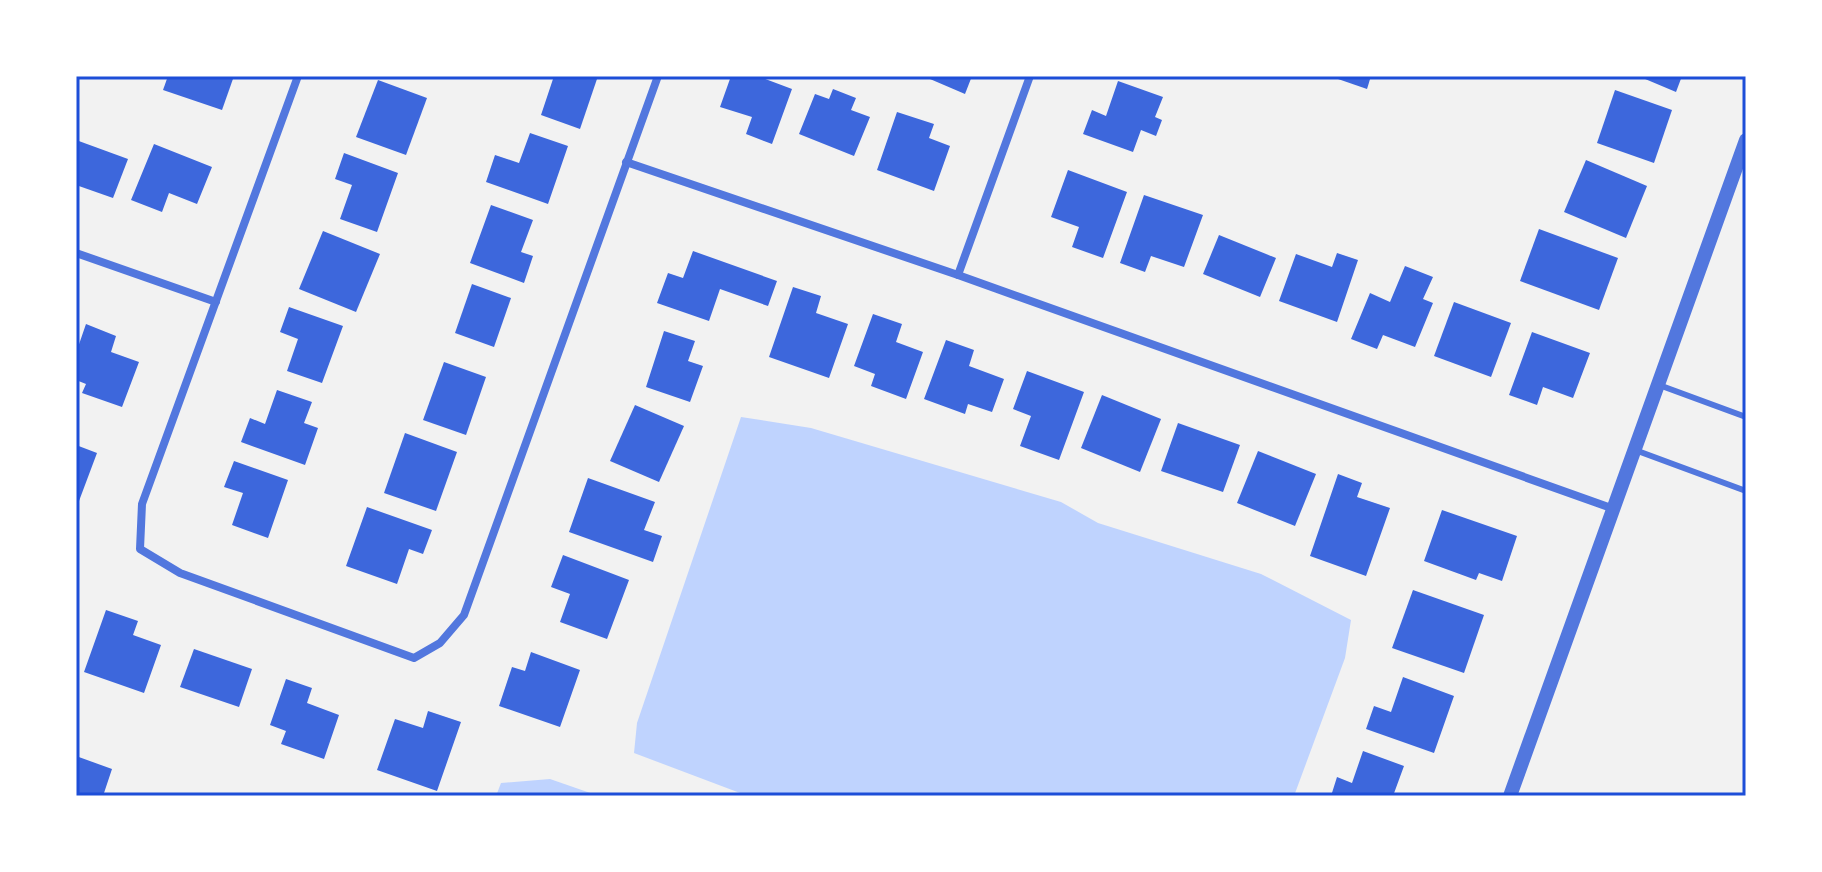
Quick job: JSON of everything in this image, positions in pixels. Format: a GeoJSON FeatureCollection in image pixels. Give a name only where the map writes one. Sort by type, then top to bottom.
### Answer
{"type":"FeatureCollection","features":[{"type":"Feature","properties":{"kind":"street"},"geometry":{"type":"LineString","coordinates":[[298,76],[142,504],[140,549],[180,573],[414,658],[440,643],[464,615],[658,76]]}},
{"type":"Feature","properties":{"kind":"street"},"geometry":{"type":"LineString","coordinates":[[958,275],[1030,76]]}},
{"type":"Feature","properties":{"kind":"street"},"geometry":{"type":"LineString","coordinates":[[1510,796],[1746,140]]}},
{"type":"Feature","properties":{"kind":"street"},"geometry":{"type":"LineString","coordinates":[[626,162],[958,275],[1614,509]]}},
{"type":"Feature","properties":{"kind":"street"},"geometry":{"type":"LineString","coordinates":[[76,253],[216,302]]}},
{"type":"Feature","properties":{"kind":"lane"},"geometry":{"type":"LineString","coordinates":[[1659,385],[1746,417]]}},
{"type":"Feature","properties":{"kind":"lane"},"geometry":{"type":"LineString","coordinates":[[1635,450],[1746,491]]}},
{"type":"Feature","properties":{"kind":"water"},"geometry":{"type":"Polygon","coordinates":[[[741,417],[811,428],[1061,502],[1098,523],[1261,574],[1351,620],[1345,658],[1294,796],[748,796],[634,753],[637,723],[741,417]]]}},
{"type":"Feature","properties":{"kind":"water"},"geometry":{"type":"Polygon","coordinates":[[[550,779],[599,796],[496,796],[501,783],[550,779]]]}},
{"type":"Feature","properties":{"kind":"building"},"geometry":{"type":"Polygon","coordinates":[[[168,76],[234,76],[222,110],[163,90],[168,76]]]}},
{"type":"Feature","properties":{"kind":"building"},"geometry":{"type":"Polygon","coordinates":[[[554,76],[598,76],[580,129],[541,115],[554,76]]]}},
{"type":"Feature","properties":{"kind":"building"},"geometry":{"type":"Polygon","coordinates":[[[731,76],[757,76],[792,89],[772,144],[746,134],[752,117],[720,107],[731,76]]]}},
{"type":"Feature","properties":{"kind":"building"},"geometry":{"type":"Polygon","coordinates":[[[923,76],[972,76],[965,94],[923,76]]]}},
{"type":"Feature","properties":{"kind":"building"},"geometry":{"type":"Polygon","coordinates":[[[1339,76],[1371,76],[1367,89],[1338,79],[1339,76]]]}},
{"type":"Feature","properties":{"kind":"building"},"geometry":{"type":"Polygon","coordinates":[[[1638,76],[1682,76],[1676,92],[1638,76]]]}},
{"type":"Feature","properties":{"kind":"building"},"geometry":{"type":"Polygon","coordinates":[[[378,80],[427,98],[406,155],[356,137],[378,80]]]}},
{"type":"Feature","properties":{"kind":"building"},"geometry":{"type":"Polygon","coordinates":[[[1118,81],[1163,97],[1155,117],[1162,120],[1156,136],[1141,130],[1133,152],[1083,134],[1092,110],[1106,116],[1118,81]]]}},
{"type":"Feature","properties":{"kind":"building"},"geometry":{"type":"Polygon","coordinates":[[[833,89],[856,98],[851,110],[870,117],[854,156],[799,134],[815,94],[829,99],[833,89]]]}},
{"type":"Feature","properties":{"kind":"building"},"geometry":{"type":"Polygon","coordinates":[[[1615,90],[1672,110],[1654,163],[1597,143],[1615,90]]]}},
{"type":"Feature","properties":{"kind":"building"},"geometry":{"type":"Polygon","coordinates":[[[897,112],[934,124],[929,138],[950,146],[934,191],[877,170],[897,112]]]}},
{"type":"Feature","properties":{"kind":"building"},"geometry":{"type":"Polygon","coordinates":[[[530,133],[568,146],[548,204],[486,182],[495,155],[519,163],[530,133]]]}},
{"type":"Feature","properties":{"kind":"building"},"geometry":{"type":"Polygon","coordinates":[[[76,140],[128,159],[113,198],[76,185],[76,140]]]}},
{"type":"Feature","properties":{"kind":"building"},"geometry":{"type":"Polygon","coordinates":[[[154,144],[212,167],[197,204],[169,193],[162,212],[131,200],[154,144]]]}},
{"type":"Feature","properties":{"kind":"building"},"geometry":{"type":"Polygon","coordinates":[[[344,153],[398,173],[377,232],[340,219],[352,185],[335,179],[344,153]]]}},
{"type":"Feature","properties":{"kind":"building"},"geometry":{"type":"Polygon","coordinates":[[[1586,160],[1647,186],[1626,238],[1564,212],[1586,160]]]}},
{"type":"Feature","properties":{"kind":"building"},"geometry":{"type":"Polygon","coordinates":[[[1068,170],[1127,192],[1103,258],[1072,247],[1079,227],[1051,217],[1068,170]]]}},
{"type":"Feature","properties":{"kind":"building"},"geometry":{"type":"Polygon","coordinates":[[[1144,195],[1203,215],[1184,267],[1151,256],[1145,272],[1120,263],[1144,195]]]}},
{"type":"Feature","properties":{"kind":"building"},"geometry":{"type":"Polygon","coordinates":[[[491,205],[533,220],[521,252],[533,256],[524,283],[470,263],[491,205]]]}},
{"type":"Feature","properties":{"kind":"building"},"geometry":{"type":"Polygon","coordinates":[[[1539,229],[1618,258],[1599,310],[1520,281],[1539,229]]]}},
{"type":"Feature","properties":{"kind":"building"},"geometry":{"type":"Polygon","coordinates":[[[323,231],[380,254],[356,312],[299,289],[323,231]]]}},
{"type":"Feature","properties":{"kind":"building"},"geometry":{"type":"Polygon","coordinates":[[[1219,235],[1276,258],[1260,297],[1203,274],[1219,235]]]}},
{"type":"Feature","properties":{"kind":"building"},"geometry":{"type":"Polygon","coordinates":[[[693,251],[777,281],[768,306],[720,289],[709,321],[657,303],[668,273],[683,278],[693,251]]]}},
{"type":"Feature","properties":{"kind":"building"},"geometry":{"type":"Polygon","coordinates":[[[1337,253],[1358,260],[1337,322],[1279,301],[1296,254],[1332,267],[1337,253]]]}},
{"type":"Feature","properties":{"kind":"building"},"geometry":{"type":"Polygon","coordinates":[[[1405,266],[1433,277],[1423,299],[1433,303],[1415,347],[1383,335],[1377,349],[1351,339],[1370,293],[1390,302],[1405,266]]]}},
{"type":"Feature","properties":{"kind":"building"},"geometry":{"type":"Polygon","coordinates":[[[472,284],[511,298],[494,347],[455,333],[472,284]]]}},
{"type":"Feature","properties":{"kind":"building"},"geometry":{"type":"Polygon","coordinates":[[[793,287],[821,296],[816,313],[848,324],[829,378],[769,357],[793,287]]]}},
{"type":"Feature","properties":{"kind":"building"},"geometry":{"type":"Polygon","coordinates":[[[1454,302],[1511,323],[1491,377],[1434,356],[1454,302]]]}},
{"type":"Feature","properties":{"kind":"building"},"geometry":{"type":"Polygon","coordinates":[[[289,307],[343,326],[322,383],[287,371],[298,339],[280,332],[289,307]]]}},
{"type":"Feature","properties":{"kind":"building"},"geometry":{"type":"Polygon","coordinates":[[[873,314],[902,324],[896,342],[923,352],[906,399],[871,386],[875,374],[854,366],[873,314]]]}},
{"type":"Feature","properties":{"kind":"building"},"geometry":{"type":"Polygon","coordinates":[[[86,324],[116,336],[111,352],[139,362],[122,407],[82,393],[86,384],[76,380],[76,353],[86,324]]]}},
{"type":"Feature","properties":{"kind":"building"},"geometry":{"type":"Polygon","coordinates":[[[664,331],[695,341],[688,361],[703,366],[690,402],[646,387],[664,331]]]}},
{"type":"Feature","properties":{"kind":"building"},"geometry":{"type":"Polygon","coordinates":[[[1532,332],[1590,353],[1573,398],[1543,387],[1537,405],[1509,395],[1532,332]]]}},
{"type":"Feature","properties":{"kind":"building"},"geometry":{"type":"Polygon","coordinates":[[[946,340],[974,350],[969,366],[1004,379],[992,412],[968,404],[965,414],[924,399],[946,340]]]}},
{"type":"Feature","properties":{"kind":"building"},"geometry":{"type":"Polygon","coordinates":[[[444,362],[486,377],[466,435],[423,420],[444,362]]]}},
{"type":"Feature","properties":{"kind":"building"},"geometry":{"type":"Polygon","coordinates":[[[1027,371],[1084,392],[1059,460],[1020,446],[1031,416],[1013,409],[1027,371]]]}},
{"type":"Feature","properties":{"kind":"building"},"geometry":{"type":"Polygon","coordinates":[[[277,390],[312,402],[304,423],[318,428],[305,465],[241,442],[250,418],[265,424],[277,390]]]}},
{"type":"Feature","properties":{"kind":"building"},"geometry":{"type":"Polygon","coordinates":[[[1102,395],[1161,419],[1140,472],[1081,448],[1102,395]]]}},
{"type":"Feature","properties":{"kind":"building"},"geometry":{"type":"Polygon","coordinates":[[[635,405],[684,426],[659,482],[610,461],[635,405]]]}},
{"type":"Feature","properties":{"kind":"building"},"geometry":{"type":"Polygon","coordinates":[[[1178,423],[1240,445],[1223,492],[1161,471],[1178,423]]]}},
{"type":"Feature","properties":{"kind":"building"},"geometry":{"type":"Polygon","coordinates":[[[405,433],[457,452],[436,511],[384,493],[405,433]]]}},
{"type":"Feature","properties":{"kind":"building"},"geometry":{"type":"Polygon","coordinates":[[[76,445],[97,453],[76,509],[76,445]]]}},
{"type":"Feature","properties":{"kind":"building"},"geometry":{"type":"Polygon","coordinates":[[[1258,451],[1316,474],[1295,526],[1237,503],[1258,451]]]}},
{"type":"Feature","properties":{"kind":"building"},"geometry":{"type":"Polygon","coordinates":[[[234,461],[288,480],[268,538],[232,525],[243,493],[224,487],[234,461]]]}},
{"type":"Feature","properties":{"kind":"building"},"geometry":{"type":"Polygon","coordinates":[[[1338,474],[1362,483],[1357,497],[1390,508],[1366,576],[1310,556],[1338,474]]]}},
{"type":"Feature","properties":{"kind":"building"},"geometry":{"type":"Polygon","coordinates":[[[588,478],[655,502],[644,530],[662,536],[653,562],[569,532],[588,478]]]}},
{"type":"Feature","properties":{"kind":"building"},"geometry":{"type":"Polygon","coordinates":[[[367,507],[432,530],[423,554],[409,549],[397,584],[346,566],[367,507]]]}},
{"type":"Feature","properties":{"kind":"building"},"geometry":{"type":"Polygon","coordinates":[[[1442,510],[1517,536],[1502,581],[1479,573],[1476,580],[1424,561],[1442,510]]]}},
{"type":"Feature","properties":{"kind":"building"},"geometry":{"type":"Polygon","coordinates":[[[563,555],[629,580],[607,639],[560,622],[570,594],[551,587],[563,555]]]}},
{"type":"Feature","properties":{"kind":"building"},"geometry":{"type":"Polygon","coordinates":[[[1413,590],[1484,615],[1464,673],[1392,648],[1413,590]]]}},
{"type":"Feature","properties":{"kind":"building"},"geometry":{"type":"Polygon","coordinates":[[[106,610],[138,621],[133,635],[161,645],[144,693],[84,672],[106,610]]]}},
{"type":"Feature","properties":{"kind":"building"},"geometry":{"type":"Polygon","coordinates":[[[194,649],[252,669],[239,707],[180,687],[194,649]]]}},
{"type":"Feature","properties":{"kind":"building"},"geometry":{"type":"Polygon","coordinates":[[[531,652],[580,670],[560,727],[499,706],[512,667],[525,671],[531,652]]]}},
{"type":"Feature","properties":{"kind":"building"},"geometry":{"type":"Polygon","coordinates":[[[1403,677],[1454,696],[1434,753],[1366,729],[1374,706],[1391,712],[1403,677]]]}},
{"type":"Feature","properties":{"kind":"building"},"geometry":{"type":"Polygon","coordinates":[[[286,679],[312,688],[307,703],[339,715],[324,759],[281,744],[286,731],[270,725],[286,679]]]}},
{"type":"Feature","properties":{"kind":"building"},"geometry":{"type":"Polygon","coordinates":[[[428,711],[461,722],[437,791],[377,770],[395,719],[423,728],[428,711]]]}},
{"type":"Feature","properties":{"kind":"building"},"geometry":{"type":"Polygon","coordinates":[[[1363,751],[1404,766],[1393,796],[1331,796],[1337,777],[1352,783],[1363,751]]]}},
{"type":"Feature","properties":{"kind":"building"},"geometry":{"type":"Polygon","coordinates":[[[76,756],[112,769],[103,796],[76,796],[76,756]]]}}]}
